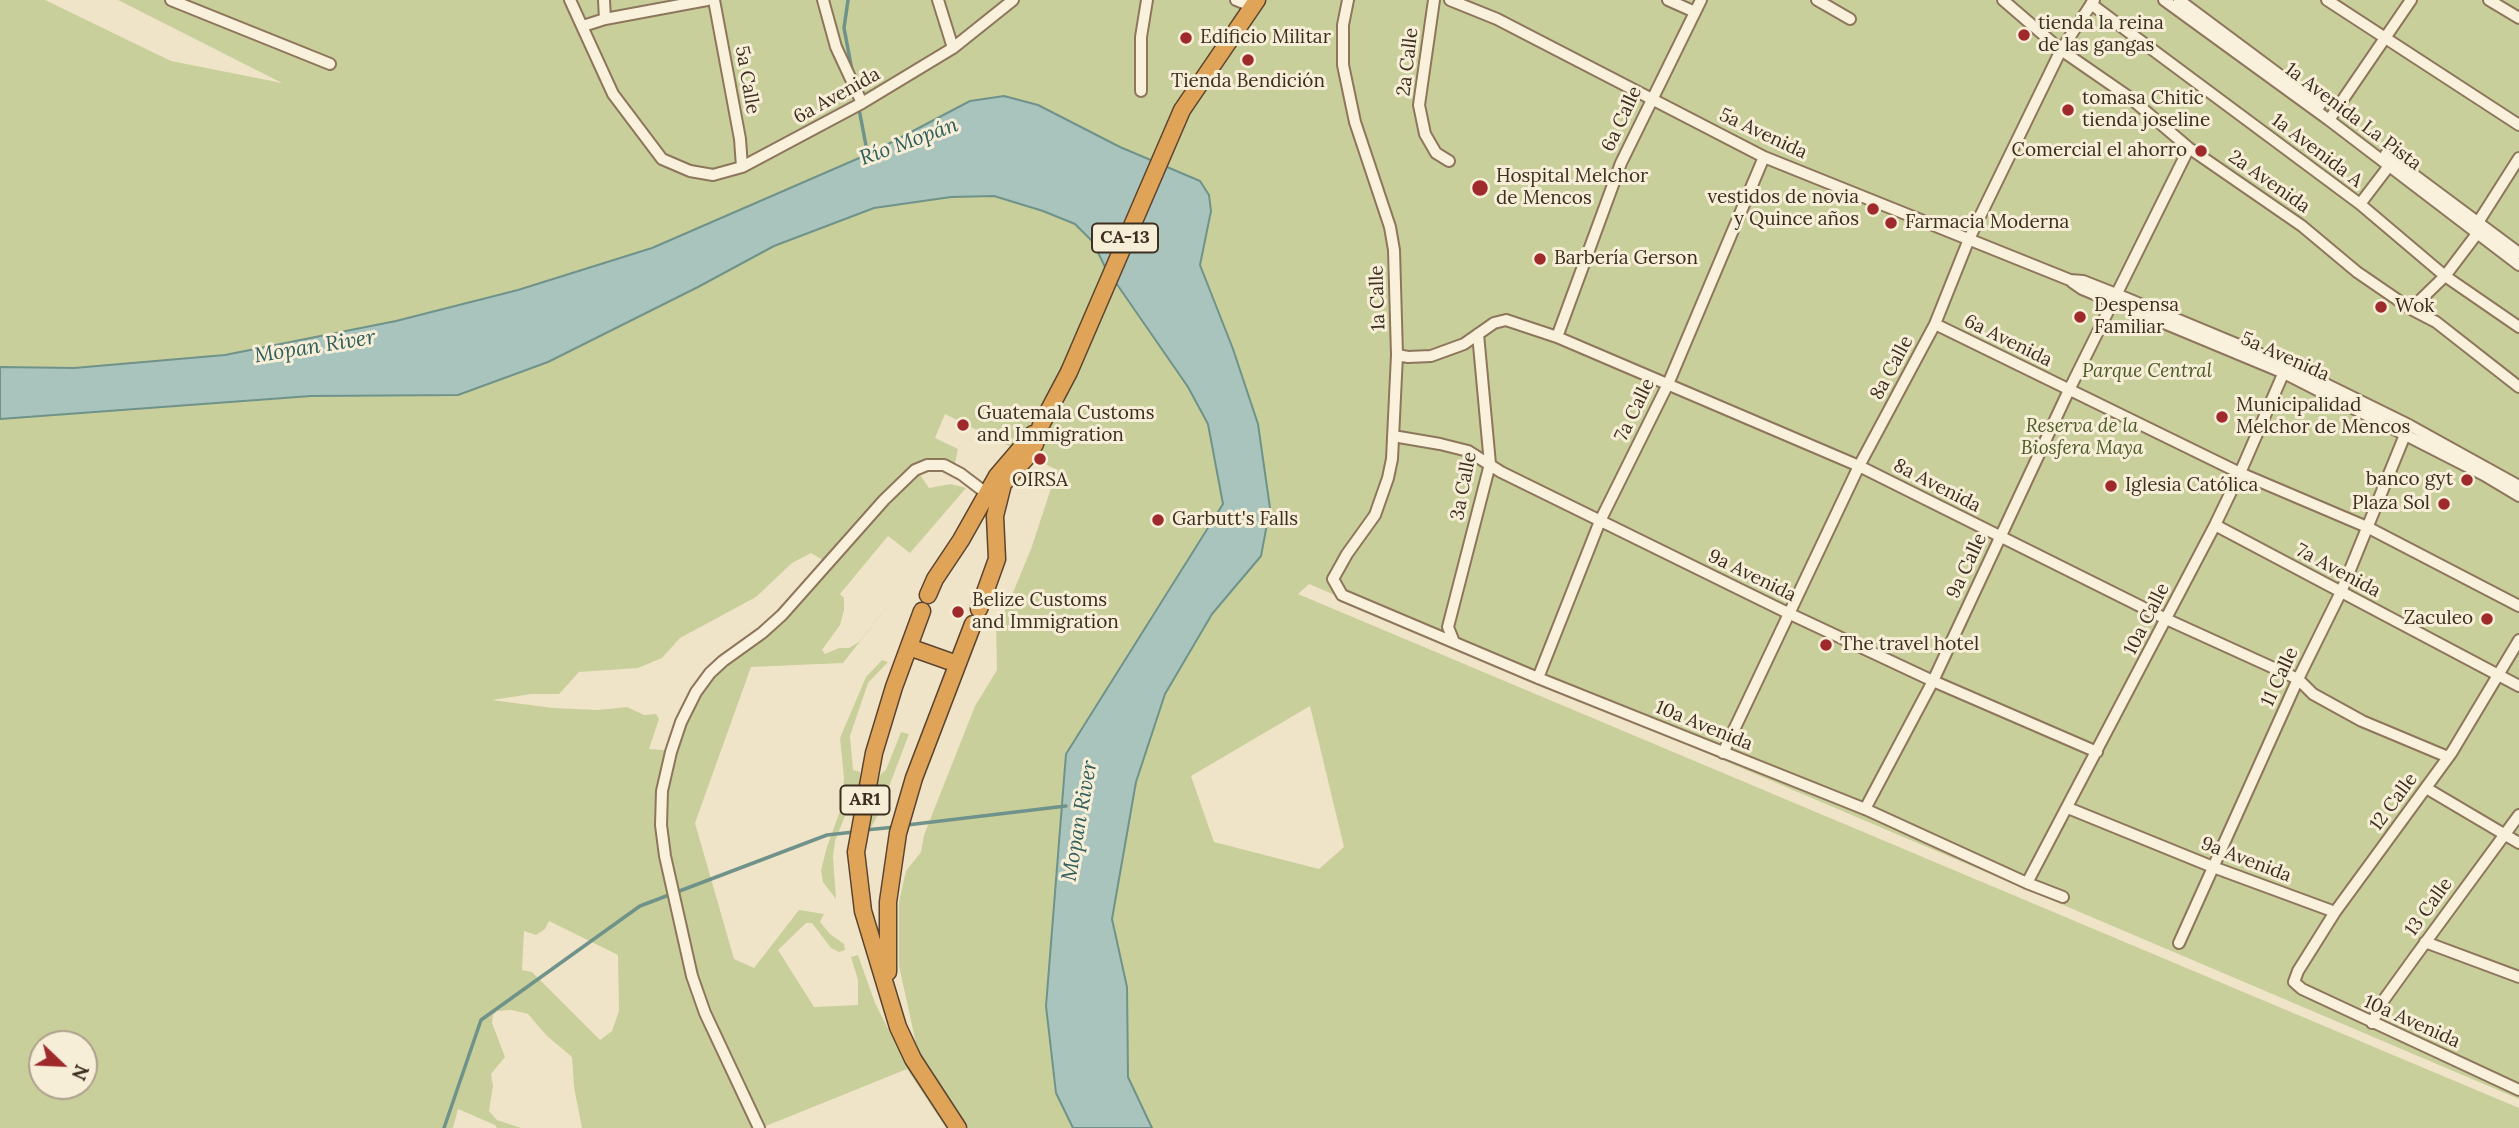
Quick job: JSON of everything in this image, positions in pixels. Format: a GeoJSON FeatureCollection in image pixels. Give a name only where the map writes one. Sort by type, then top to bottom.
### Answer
{"type":"FeatureCollection","features":[{"type":"Feature","properties":{"kind":"highway","name":"CA-13"},"geometry":{"type":"LineString","coordinates":[[1022,453],[1041,425],[1069,372],[1167,140],[1191,94],[1255,4]]}},
{"type":"Feature","properties":{"kind":"highway","name":"AR1"},"geometry":{"type":"LineString","coordinates":[[928,595],[935,579],[1022,453]]}},
{"type":"Feature","properties":{"kind":"highway","name":"AR1"},"geometry":{"type":"LineString","coordinates":[[889,992],[888,902],[898,833],[914,778],[997,559],[992,497]]}},
{"type":"Feature","properties":{"kind":"highway","name":"AR1"},"geometry":{"type":"LineString","coordinates":[[922,611],[874,753],[856,852],[863,911],[898,1027],[913,1059],[958,1128]]}},
{"type":"Feature","properties":{"kind":"highway"},"geometry":{"type":"LineString","coordinates":[[909,647],[957,664]]}},
{"type":"Feature","properties":{"kind":"street"},"geometry":{"type":"LineString","coordinates":[[171,0],[330,64]]}},
{"type":"Feature","properties":{"kind":"street"},"geometry":{"type":"LineString","coordinates":[[570,0],[583,26],[605,19],[706,0]]}},
{"type":"Feature","properties":{"kind":"street"},"geometry":{"type":"LineString","coordinates":[[604,0],[605,19]]}},
{"type":"Feature","properties":{"kind":"street","name":"5a Calle"},"geometry":{"type":"LineString","coordinates":[[714,0],[740,139],[742,167]]}},
{"type":"Feature","properties":{"kind":"street"},"geometry":{"type":"LineString","coordinates":[[823,0],[836,47],[862,103]]}},
{"type":"Feature","properties":{"kind":"street"},"geometry":{"type":"LineString","coordinates":[[938,0],[953,48]]}},
{"type":"Feature","properties":{"kind":"street","name":"6a Avenida"},"geometry":{"type":"LineString","coordinates":[[583,26],[613,94],[662,159],[690,171],[713,175],[742,167],[862,103],[953,48],[1013,0]]}},
{"type":"Feature","properties":{"kind":"street"},"geometry":{"type":"LineString","coordinates":[[1141,91],[1142,37],[1147,0]]}},
{"type":"Feature","properties":{"kind":"street"},"geometry":{"type":"LineString","coordinates":[[1236,0],[1255,4]]}},
{"type":"Feature","properties":{"kind":"street","name":"1a Calle"},"geometry":{"type":"LineString","coordinates":[[1335,586],[1333,579],[1381,504],[1392,459],[1397,355],[1394,250],[1390,227],[1355,122],[1343,65],[1343,25],[1348,0]]}},
{"type":"Feature","properties":{"kind":"street","name":"2a Calle"},"geometry":{"type":"LineString","coordinates":[[1434,0],[1419,105],[1425,134],[1436,153],[1449,161]]}},
{"type":"Feature","properties":{"kind":"street","name":"5a Avenida"},"geometry":{"type":"LineString","coordinates":[[1450,0],[1497,19],[1764,157],[2070,280],[2081,289],[2114,298],[2285,369],[2486,472],[2519,485]]}},
{"type":"Feature","properties":{"kind":"street"},"geometry":{"type":"LineString","coordinates":[[1668,0],[1695,12]]}},
{"type":"Feature","properties":{"kind":"street","name":"6a Calle"},"geometry":{"type":"LineString","coordinates":[[1557,337],[1621,163],[1651,97],[1701,0]]}},
{"type":"Feature","properties":{"kind":"street"},"geometry":{"type":"LineString","coordinates":[[1817,0],[1850,19]]}},
{"type":"Feature","properties":{"kind":"street","name":"2a Avenida"},"geometry":{"type":"LineString","coordinates":[[2003,0],[2061,50],[2129,96],[2189,148],[2302,226],[2357,272],[2410,309],[2436,322],[2519,387]]}},
{"type":"Feature","properties":{"kind":"street","name":"1a Avenida La Pista"},"geometry":{"type":"LineString","coordinates":[[2164,0],[2331,117]]}},
{"type":"Feature","properties":{"kind":"street","name":"1a Avenida La Pista"},"geometry":{"type":"LineString","coordinates":[[2179,0],[2477,229],[2519,265]]}},
{"type":"Feature","properties":{"kind":"street"},"geometry":{"type":"LineString","coordinates":[[2327,0],[2519,125]]}},
{"type":"Feature","properties":{"kind":"street"},"geometry":{"type":"LineString","coordinates":[[2331,117],[2411,0]]}},
{"type":"Feature","properties":{"kind":"street"},"geometry":{"type":"LineString","coordinates":[[2489,0],[2519,18]]}},
{"type":"Feature","properties":{"kind":"street","name":"8a Calle"},"geometry":{"type":"LineString","coordinates":[[1723,753],[1859,466],[1935,324],[1969,239],[2061,50],[2092,2]]}},
{"type":"Feature","properties":{"kind":"street","name":"1a Avenida A"},"geometry":{"type":"LineString","coordinates":[[2092,2],[2360,204],[2445,276],[2519,327]]}},
{"type":"Feature","properties":{"kind":"street","name":"9a Calle"},"geometry":{"type":"LineString","coordinates":[[1865,809],[1933,681],[2069,390],[2189,148]]}},
{"type":"Feature","properties":{"kind":"street","name":"7a Calle"},"geometry":{"type":"LineString","coordinates":[[1538,678],[1600,521],[1668,384],[1764,157]]}},
{"type":"Feature","properties":{"kind":"street"},"geometry":{"type":"LineString","coordinates":[[2410,309],[2445,276],[2477,229],[2519,158]]}},
{"type":"Feature","properties":{"kind":"street"},"geometry":{"type":"LineString","coordinates":[[2360,204],[2392,163]]}},
{"type":"Feature","properties":{"kind":"street","name":"1a Avenida La Pista"},"geometry":{"type":"LineString","coordinates":[[2477,229],[2519,253]]}},
{"type":"Feature","properties":{"kind":"street","name":"8a Avenida"},"geometry":{"type":"LineString","coordinates":[[1397,355],[1431,356],[1464,344],[1494,323],[1506,320],[1557,337],[1859,466],[2166,619],[2298,679],[2313,694],[2338,708],[2448,757]]}},
{"type":"Feature","properties":{"kind":"street","name":"6a Avenida"},"geometry":{"type":"LineString","coordinates":[[1935,324],[2240,473],[2367,527],[2519,607]]}},
{"type":"Feature","properties":{"kind":"street","name":"3a Calle"},"geometry":{"type":"LineString","coordinates":[[1454,642],[1448,627],[1490,464],[1478,334]]}},
{"type":"Feature","properties":{"kind":"street","name":"10a Calle"},"geometry":{"type":"LineString","coordinates":[[2027,883],[2215,525],[2285,369]]}},
{"type":"Feature","properties":{"kind":"street","name":"11 Calle"},"geometry":{"type":"LineString","coordinates":[[2179,943],[2340,592],[2407,430]]}},
{"type":"Feature","properties":{"kind":"street","name":"9a Avenida"},"geometry":{"type":"LineString","coordinates":[[1393,436],[1468,452],[1501,472],[1788,613],[1933,681],[2097,752]]}},
{"type":"Feature","properties":{"kind":"street"},"geometry":{"type":"LineString","coordinates":[[758,1128],[705,1013],[692,976],[665,856],[661,825],[663,791],[671,752],[681,722],[696,692],[710,673],[762,634],[782,615],[884,500],[915,470],[927,465],[944,465],[992,497]]}},
{"type":"Feature","properties":{"kind":"street","name":"5a Avenida"},"geometry":{"type":"LineString","coordinates":[[2486,472],[2519,496]]}},
{"type":"Feature","properties":{"kind":"street","name":"7a Avenida"},"geometry":{"type":"LineString","coordinates":[[2215,525],[2519,686]]}},
{"type":"Feature","properties":{"kind":"street","name":"10a Avenida"},"geometry":{"type":"LineString","coordinates":[[1335,586],[1342,595],[1538,678],[1865,809],[2063,897]]}},
{"type":"Feature","properties":{"kind":"street","name":"12 Calle"},"geometry":{"type":"LineString","coordinates":[[2294,982],[2298,971],[2335,912],[2448,757],[2519,640]]}},
{"type":"Feature","properties":{"kind":"street"},"geometry":{"type":"LineString","coordinates":[[2426,788],[2519,843]]}},
{"type":"Feature","properties":{"kind":"street","name":"9a Avenida"},"geometry":{"type":"LineString","coordinates":[[2068,808],[2213,867],[2335,912]]}},
{"type":"Feature","properties":{"kind":"street","name":"13 Calle"},"geometry":{"type":"LineString","coordinates":[[2372,1023],[2383,1001],[2519,815]]}},
{"type":"Feature","properties":{"kind":"street"},"geometry":{"type":"LineString","coordinates":[[2425,943],[2519,977]]}},
{"type":"Feature","properties":{"kind":"street","name":"10a Avenida"},"geometry":{"type":"LineString","coordinates":[[2294,982],[2302,989],[2372,1023],[2519,1090]]}},
{"type":"Feature","properties":{"kind":"green space"},"geometry":{"type":"Polygon","coordinates":[[[0,0],[45,0],[171,61],[282,83],[118,0],[2519,0],[2519,1099],[1309,584],[1298,594],[2519,1108],[2519,1128],[1152,1128],[1128,1077],[1127,987],[1112,919],[1136,782],[1165,694],[1212,614],[1256,562],[1189,557],[1066,754],[1059,857],[1056,1093],[1073,1128],[946,1128],[907,1069],[761,1128],[582,1128],[574,1087],[572,1057],[547,1036],[528,1014],[512,1010],[497,1011],[493,1015],[492,1023],[505,1057],[491,1074],[493,1086],[489,1111],[497,1120],[521,1128],[497,1128],[458,1109],[453,1128],[0,1128],[0,419],[311,396],[458,395],[548,362],[694,288],[629,255],[518,290],[396,321],[225,355],[74,368],[0,367],[0,0]],[[945,414],[935,438],[958,449],[955,463],[916,469],[929,488],[951,484],[966,488],[910,553],[888,536],[840,594],[844,598],[844,610],[840,625],[822,650],[825,654],[839,648],[849,648],[859,642],[904,585],[843,663],[751,667],[695,823],[734,959],[754,968],[799,910],[824,914],[820,922],[844,944],[845,950],[839,952],[831,948],[812,923],[806,923],[778,950],[814,1007],[858,1005],[858,980],[851,957],[858,955],[875,1003],[908,1068],[919,1057],[899,966],[899,902],[906,871],[921,852],[924,835],[975,706],[997,670],[996,625],[1007,607],[1031,549],[1057,470],[945,414]],[[811,553],[792,563],[756,597],[680,638],[662,658],[638,668],[579,672],[559,694],[531,694],[492,700],[553,708],[598,710],[627,707],[644,715],[656,714],[659,719],[649,749],[677,751],[679,729],[693,695],[719,668],[755,645],[791,615],[812,588],[824,570],[821,559],[811,553]],[[1310,706],[1191,776],[1214,842],[1319,869],[1344,847],[1310,706]],[[549,921],[545,929],[536,935],[524,931],[522,970],[532,972],[600,1040],[612,1031],[619,1011],[618,955],[549,921]]]}},
{"type":"Feature","properties":{"kind":"green space"},"geometry":{"type":"Polygon","coordinates":[[[882,660],[888,662],[868,683],[850,736],[853,770],[860,772],[860,798],[851,801],[835,841],[833,857],[836,899],[823,882],[821,871],[841,808],[844,778],[840,738],[866,677],[882,660]]]}},
{"type":"Feature","properties":{"kind":"green space"},"geometry":{"type":"Polygon","coordinates":[[[901,732],[909,734],[879,813],[868,833],[867,820],[878,781],[886,770],[901,732]]]}},
{"type":"Feature","properties":{"kind":"water"},"geometry":{"type":"Polygon","coordinates":[[[1004,96],[1038,105],[1120,147],[1200,181],[1209,195],[1211,211],[1200,265],[1233,349],[1258,424],[1270,508],[1261,556],[1212,614],[1165,694],[1136,782],[1112,919],[1127,987],[1128,1077],[1152,1128],[1073,1128],[1056,1093],[1046,1006],[1066,754],[1223,504],[1208,424],[1188,387],[1105,267],[1093,242],[1075,224],[994,196],[951,197],[874,208],[774,246],[548,362],[458,395],[311,396],[0,419],[0,367],[74,368],[225,355],[396,321],[518,290],[652,248],[873,152],[970,101],[1004,96]]]}},
{"type":"Feature","properties":{"kind":"waterway"},"geometry":{"type":"LineString","coordinates":[[848,0],[844,28],[852,70]]}},
{"type":"Feature","properties":{"kind":"waterway","name":"Río Mopán"},"geometry":{"type":"LineString","coordinates":[[859,109],[868,156]]}},
{"type":"Feature","properties":{"kind":"waterway","name":"Mopan River"},"geometry":{"type":"LineString","coordinates":[[907,825],[1066,806]]}},
{"type":"Feature","properties":{"kind":"waterway"},"geometry":{"type":"LineString","coordinates":[[865,830],[896,827]]}},
{"type":"Feature","properties":{"kind":"waterway"},"geometry":{"type":"LineString","coordinates":[[444,1128],[481,1020],[640,906],[827,835],[854,832]]}},
{"type":"Feature","properties":{"kind":"place","name":"tienda la reina de las gangas"},"geometry":{"type":"Point","coordinates":[2024,35]}},
{"type":"Feature","properties":{"kind":"place","name":"Edificio Militar"},"geometry":{"type":"Point","coordinates":[1186,38]}},
{"type":"Feature","properties":{"kind":"place","name":"Tienda Bendición"},"geometry":{"type":"Point","coordinates":[1248,60]}},
{"type":"Feature","properties":{"kind":"place","name":"tomasa Chitic tienda joseline"},"geometry":{"type":"Point","coordinates":[2068,110]}},
{"type":"Feature","properties":{"kind":"place","name":"Comercial el ahorro"},"geometry":{"type":"Point","coordinates":[2201,151]}},
{"type":"Feature","properties":{"kind":"place","name":"Hospital Melchor de Mencos"},"geometry":{"type":"Point","coordinates":[1480,188]}},
{"type":"Feature","properties":{"kind":"place","name":"vestidos de novia y Quince años"},"geometry":{"type":"Point","coordinates":[1873,209]}},
{"type":"Feature","properties":{"kind":"place","name":"Farmacia Moderna"},"geometry":{"type":"Point","coordinates":[1891,223]}},
{"type":"Feature","properties":{"kind":"place","name":"Barbería Gerson"},"geometry":{"type":"Point","coordinates":[1540,259]}},
{"type":"Feature","properties":{"kind":"place","name":"Wok"},"geometry":{"type":"Point","coordinates":[2381,307]}},
{"type":"Feature","properties":{"kind":"place","name":"Despensa Familiar"},"geometry":{"type":"Point","coordinates":[2080,317]}},
{"type":"Feature","properties":{"kind":"place","name":"Municipalidad Melchor de Mencos"},"geometry":{"type":"Point","coordinates":[2222,417]}},
{"type":"Feature","properties":{"kind":"place","name":"Guatemala Customs and Immigration"},"geometry":{"type":"Point","coordinates":[963,425]}},
{"type":"Feature","properties":{"kind":"place","name":"OIRSA"},"geometry":{"type":"Point","coordinates":[1040,459]}},
{"type":"Feature","properties":{"kind":"place","name":"banco gyt"},"geometry":{"type":"Point","coordinates":[2467,480]}},
{"type":"Feature","properties":{"kind":"place","name":"Iglesia Católica"},"geometry":{"type":"Point","coordinates":[2111,486]}},
{"type":"Feature","properties":{"kind":"place","name":"Plaza Sol"},"geometry":{"type":"Point","coordinates":[2444,504]}},
{"type":"Feature","properties":{"kind":"place","name":"Garbutt's Falls"},"geometry":{"type":"Point","coordinates":[1158,520]}},
{"type":"Feature","properties":{"kind":"place","name":"Belize Customs and Immigration"},"geometry":{"type":"Point","coordinates":[958,612]}},
{"type":"Feature","properties":{"kind":"place","name":"Zaculeo"},"geometry":{"type":"Point","coordinates":[2487,619]}},
{"type":"Feature","properties":{"kind":"place","name":"The travel hotel"},"geometry":{"type":"Point","coordinates":[1826,645]}},
{"type":"Feature","properties":{"kind":"park label","name":"Parque Central"},"geometry":{"type":"Point","coordinates":[2147,372]}},
{"type":"Feature","properties":{"kind":"park label","name":"Reserva de la Biosfera Maya"},"geometry":{"type":"Point","coordinates":[2082,438]}}]}
